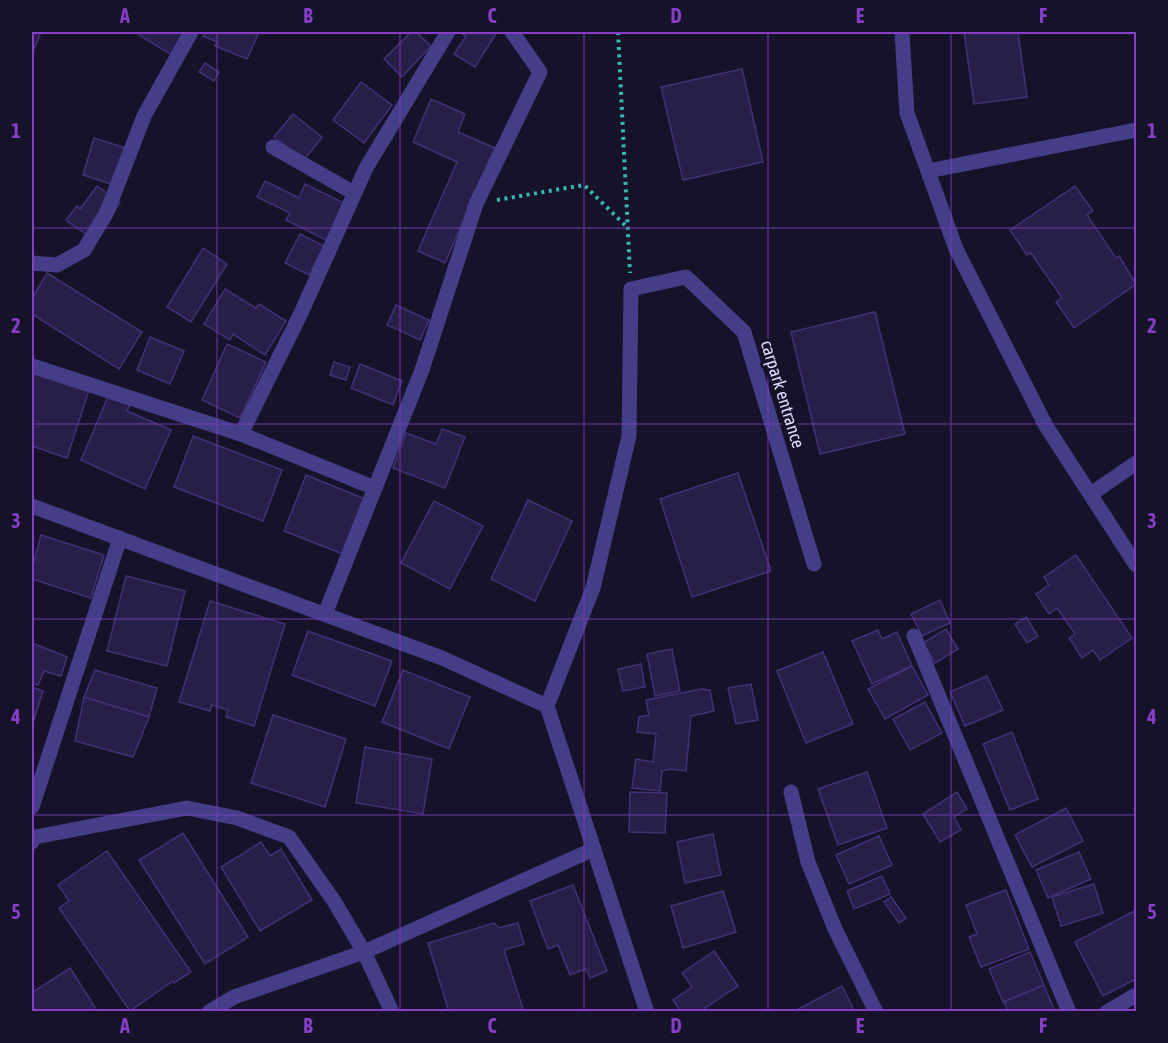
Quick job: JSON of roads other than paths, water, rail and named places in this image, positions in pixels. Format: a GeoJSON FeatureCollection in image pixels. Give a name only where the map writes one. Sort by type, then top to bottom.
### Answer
{"type":"FeatureCollection","features":[{"type":"Feature","properties":{"kind":"street"},"geometry":{"type":"LineString","coordinates":[[32,263],[57,265],[84,250],[107,212],[144,116],[191,32]]}},
{"type":"Feature","properties":{"kind":"street"},"geometry":{"type":"LineString","coordinates":[[241,434],[301,314],[366,168],[448,32]]}},
{"type":"Feature","properties":{"kind":"street"},"geometry":{"type":"LineString","coordinates":[[325,615],[422,370],[476,204],[540,72],[512,32]]}},
{"type":"Feature","properties":{"kind":"street"},"geometry":{"type":"LineString","coordinates":[[902,32],[907,113],[956,249],[1046,426],[1137,565]]}},
{"type":"Feature","properties":{"kind":"street"},"geometry":{"type":"LineString","coordinates":[[928,171],[1137,130]]}},
{"type":"Feature","properties":{"kind":"street"},"geometry":{"type":"LineString","coordinates":[[273,147],[354,192]]}},
{"type":"Feature","properties":{"kind":"street","name":"carpark entrance"},"geometry":{"type":"LineString","coordinates":[[547,706],[593,588],[630,436],[631,289],[686,277],[744,332],[814,564]]}},
{"type":"Feature","properties":{"kind":"street"},"geometry":{"type":"LineString","coordinates":[[32,366],[241,434],[375,488]]}},
{"type":"Feature","properties":{"kind":"street"},"geometry":{"type":"LineString","coordinates":[[1091,494],[1137,463]]}},
{"type":"Feature","properties":{"kind":"street"},"geometry":{"type":"LineString","coordinates":[[32,506],[442,658],[547,706],[647,1011]]}},
{"type":"Feature","properties":{"kind":"street"},"geometry":{"type":"LineString","coordinates":[[32,807],[120,538]]}},
{"type":"Feature","properties":{"kind":"street"},"geometry":{"type":"LineString","coordinates":[[914,636],[1069,1011]]}},
{"type":"Feature","properties":{"kind":"street"},"geometry":{"type":"LineString","coordinates":[[791,792],[808,862],[835,929],[876,1011]]}},
{"type":"Feature","properties":{"kind":"street"},"geometry":{"type":"LineString","coordinates":[[32,842],[35,837],[187,808],[237,818],[289,837],[334,901],[364,952],[392,1011]]}},
{"type":"Feature","properties":{"kind":"street"},"geometry":{"type":"LineString","coordinates":[[209,1011],[234,997],[364,952],[594,849]]}},
{"type":"Feature","properties":{"kind":"street"},"geometry":{"type":"LineString","coordinates":[[1107,1011],[1137,995]]}}]}
